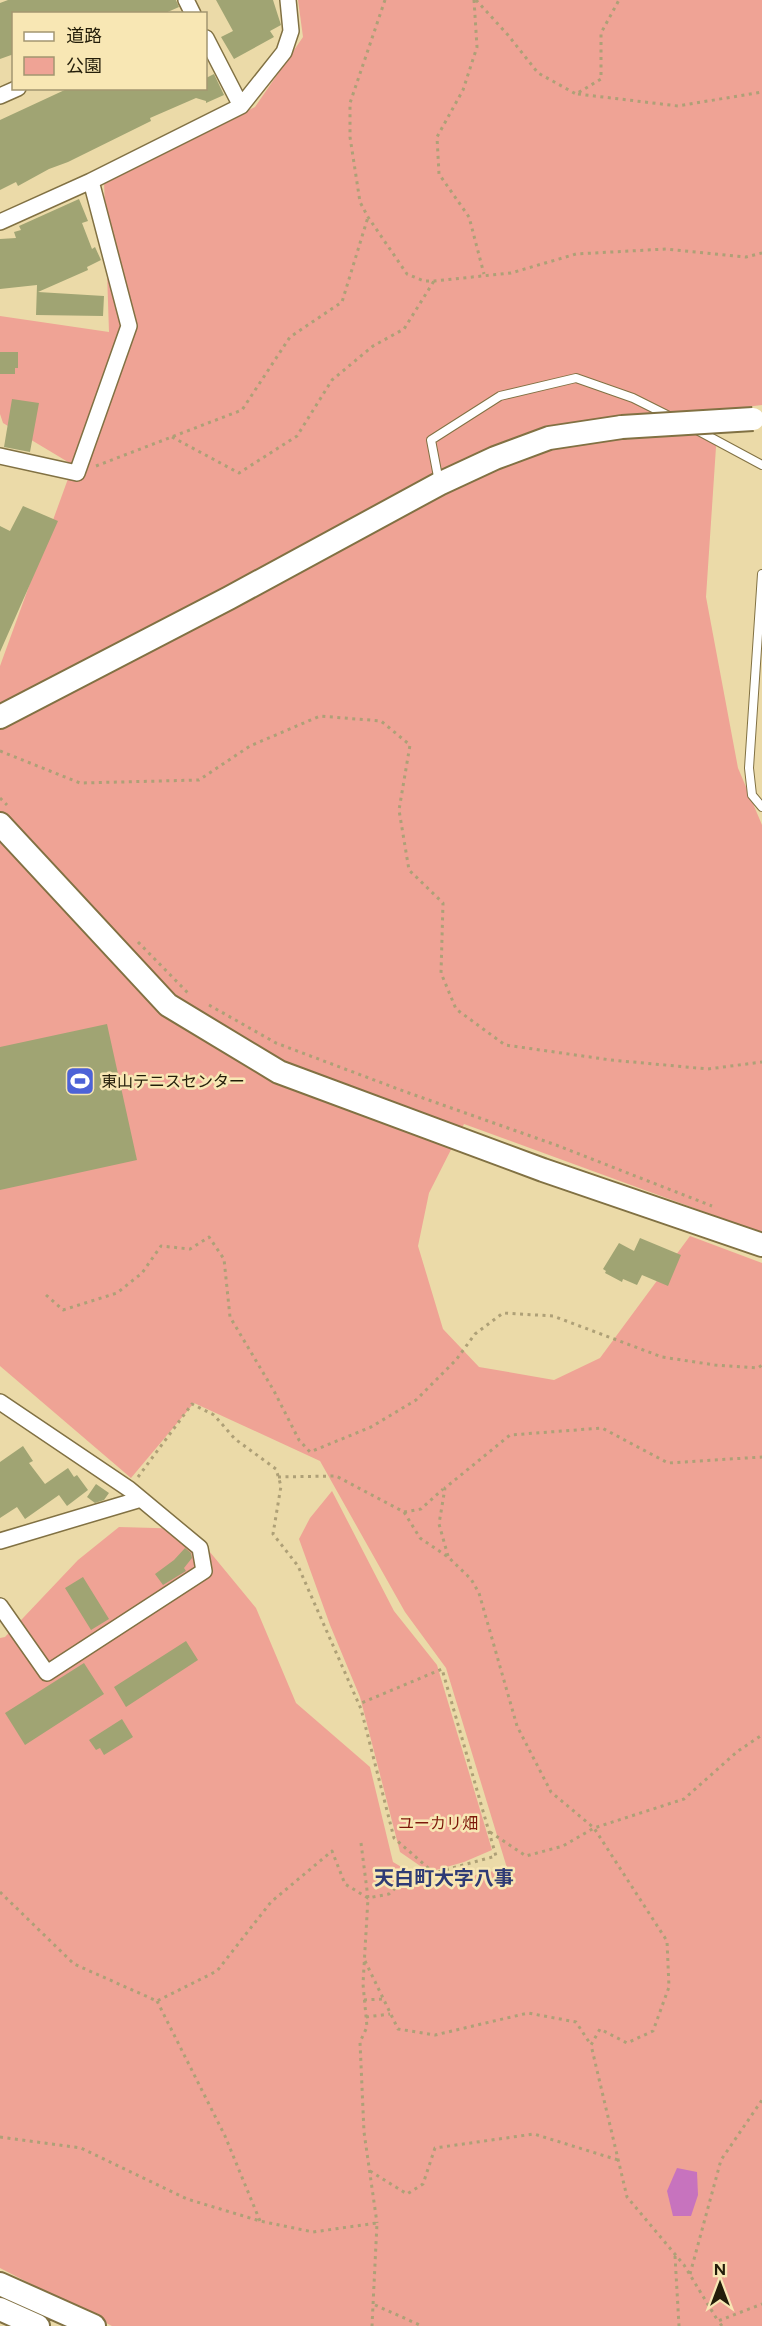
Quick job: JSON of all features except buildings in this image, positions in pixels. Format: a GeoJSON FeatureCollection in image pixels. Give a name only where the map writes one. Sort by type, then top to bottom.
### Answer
{"type":"FeatureCollection","features":[{"type":"Feature","properties":{"kind":"street"},"geometry":{"type":"LineString","coordinates":[[0,222],[91,181],[240,106],[284,52],[291,31],[288,0]]}},
{"type":"Feature","properties":{"kind":"street"},"geometry":{"type":"LineString","coordinates":[[207,40],[240,106]]}},
{"type":"Feature","properties":{"kind":"street"},"geometry":{"type":"LineString","coordinates":[[0,456],[77,473],[129,326],[91,181]]}},
{"type":"Feature","properties":{"kind":"street"},"geometry":{"type":"LineString","coordinates":[[0,717],[229,598],[440,484],[495,458],[549,438],[621,427],[757,419]]}},
{"type":"Feature","properties":{"kind":"street"},"geometry":{"type":"LineString","coordinates":[[4,815],[168,1005],[279,1072],[543,1170],[762,1245]]}},
{"type":"Feature","properties":{"kind":"street"},"geometry":{"type":"LineString","coordinates":[[0,1402],[135,1494],[200,1548],[204,1571],[47,1673],[0,1606]]}},
{"type":"Feature","properties":{"kind":"street"},"geometry":{"type":"LineString","coordinates":[[0,1541],[135,1494]]}},
{"type":"Feature","properties":{"kind":"street"},"geometry":{"type":"LineString","coordinates":[[0,2284],[94,2326]]}},
{"type":"Feature","properties":{"kind":"street"},"geometry":{"type":"LineString","coordinates":[[0,2309],[38,2326]]}},
{"type":"Feature","properties":{"kind":"lane"},"geometry":{"type":"LineString","coordinates":[[440,484],[431,440],[500,396],[576,378],[633,398],[762,465]]}},
{"type":"Feature","properties":{"kind":"lane"},"geometry":{"type":"LineString","coordinates":[[762,574],[749,768],[752,795],[762,807]]}},
{"type":"Feature","properties":{"kind":"path"},"geometry":{"type":"LineString","coordinates":[[385,0],[350,103],[350,137],[360,202],[368,218],[407,274],[424,281],[434,282],[484,274],[511,273],[576,254],[666,249],[746,256],[762,253]]}},
{"type":"Feature","properties":{"kind":"path"},"geometry":{"type":"LineString","coordinates":[[475,0],[538,73],[576,94],[678,106],[762,92]]}},
{"type":"Feature","properties":{"kind":"path"},"geometry":{"type":"LineString","coordinates":[[475,0],[477,47],[463,90],[437,137],[439,174],[469,218],[484,274]]}},
{"type":"Feature","properties":{"kind":"path"},"geometry":{"type":"LineString","coordinates":[[576,94],[601,79],[601,33],[619,0]]}},
{"type":"Feature","properties":{"kind":"path"},"geometry":{"type":"LineString","coordinates":[[77,473],[242,410],[290,337],[342,302],[368,218]]}},
{"type":"Feature","properties":{"kind":"path"},"geometry":{"type":"LineString","coordinates":[[172,437],[239,473],[297,436],[332,380],[373,345],[404,329],[434,282]]}},
{"type":"Feature","properties":{"kind":"path"},"geometry":{"type":"LineString","coordinates":[[0,751],[80,783],[199,780],[250,746],[320,716],[381,721],[410,744],[399,810],[407,860],[409,870],[443,903],[441,973],[456,1009],[504,1045],[611,1060],[708,1069],[762,1062]]}},
{"type":"Feature","properties":{"kind":"path"},"geometry":{"type":"LineString","coordinates":[[0,798],[4,815]]}},
{"type":"Feature","properties":{"kind":"path"},"geometry":{"type":"LineString","coordinates":[[136,939],[189,993]]}},
{"type":"Feature","properties":{"kind":"path"},"geometry":{"type":"LineString","coordinates":[[208,1005],[276,1044],[556,1145],[714,1206]]}},
{"type":"Feature","properties":{"kind":"path"},"geometry":{"type":"LineString","coordinates":[[46,1295],[63,1310],[117,1293],[141,1273],[161,1246],[190,1249],[209,1237],[224,1259],[230,1317],[274,1391],[299,1440],[310,1452],[371,1427],[416,1400],[456,1360],[475,1334],[503,1313],[554,1316],[662,1358],[715,1365],[758,1368],[762,1365]]}},
{"type":"Feature","properties":{"kind":"path"},"geometry":{"type":"LineString","coordinates":[[135,1494],[192,1404],[214,1415],[235,1439],[276,1469],[281,1486],[273,1534],[298,1566],[359,1704],[394,1838],[434,1873]]}},
{"type":"Feature","properties":{"kind":"path"},"geometry":{"type":"LineString","coordinates":[[404,1512],[422,1509],[510,1435],[602,1428],[668,1463],[762,1457]]}},
{"type":"Feature","properties":{"kind":"path"},"geometry":{"type":"LineString","coordinates":[[278,1477],[336,1476],[404,1512],[420,1538],[448,1557],[471,1579],[479,1593],[517,1726],[551,1792],[594,1828],[667,1941],[669,1987],[653,2031],[627,2043],[600,2029],[591,2045]]}},
{"type":"Feature","properties":{"kind":"path"},"geometry":{"type":"LineString","coordinates":[[445,1488],[438,1524],[448,1557]]}},
{"type":"Feature","properties":{"kind":"path"},"geometry":{"type":"LineString","coordinates":[[157,2001],[217,1971],[272,1902],[332,1851],[345,1884],[368,1898],[389,1894],[405,1879],[496,1856],[442,1670],[359,1704]]}},
{"type":"Feature","properties":{"kind":"path"},"geometry":{"type":"LineString","coordinates":[[489,1832],[526,1857],[562,1846],[594,1828],[684,1799],[738,1751],[762,1735]]}},
{"type":"Feature","properties":{"kind":"path"},"geometry":{"type":"LineString","coordinates":[[361,1843],[368,1898],[364,1959],[364,2000],[367,2027],[360,2042],[364,2132],[377,2223],[372,2326]]}},
{"type":"Feature","properties":{"kind":"path"},"geometry":{"type":"LineString","coordinates":[[0,1892],[74,1964],[157,2001],[225,2136],[260,2221]]}},
{"type":"Feature","properties":{"kind":"path"},"geometry":{"type":"LineString","coordinates":[[364,1959],[398,2029],[435,2035],[528,2013],[576,2022],[591,2045],[627,2197],[690,2274],[722,2326]]}},
{"type":"Feature","properties":{"kind":"path"},"geometry":{"type":"LineString","coordinates":[[364,2000],[383,1999]]}},
{"type":"Feature","properties":{"kind":"path"},"geometry":{"type":"LineString","coordinates":[[366,2017],[390,2014]]}},
{"type":"Feature","properties":{"kind":"path"},"geometry":{"type":"LineString","coordinates":[[690,2274],[721,2160],[762,2100]]}},
{"type":"Feature","properties":{"kind":"path"},"geometry":{"type":"LineString","coordinates":[[370,2171],[407,2194],[423,2184],[435,2148],[534,2134],[618,2160]]}},
{"type":"Feature","properties":{"kind":"path"},"geometry":{"type":"LineString","coordinates":[[0,2137],[81,2148],[187,2199],[260,2221],[313,2232],[377,2223]]}},
{"type":"Feature","properties":{"kind":"path"},"geometry":{"type":"LineString","coordinates":[[675,2254],[679,2326]]}},
{"type":"Feature","properties":{"kind":"path"},"geometry":{"type":"LineString","coordinates":[[718,2321],[762,2304]]}},
{"type":"Feature","properties":{"kind":"path"},"geometry":{"type":"LineString","coordinates":[[374,2305],[422,2326]]}},
{"type":"Feature","properties":{"kind":"green space"},"geometry":{"type":"Polygon","coordinates":[[[298,0],[762,0],[762,405],[713,411],[716,447],[706,597],[738,768],[762,825],[762,1233],[464,1124],[429,1193],[418,1246],[443,1329],[479,1367],[554,1380],[600,1358],[690,1236],[762,1263],[762,2326],[112,2326],[0,2268],[0,1638],[5,1637],[78,1560],[119,1527],[191,1529],[256,1608],[296,1703],[370,1767],[393,1862],[432,1885],[507,1868],[446,1668],[405,1612],[320,1461],[194,1403],[131,1478],[0,1366],[0,666],[73,465],[3,423],[0,414],[0,316],[109,332],[104,181],[255,107],[303,37],[298,0]]]}},
{"type":"Feature","properties":{"kind":"green space","name":"ユーカリ畑"},"geometry":{"type":"Polygon","coordinates":[[[332,1491],[394,1611],[437,1665],[492,1850],[464,1862],[429,1872],[400,1852],[360,1697],[330,1625],[299,1539],[310,1518],[332,1491]]]}},
{"type":"Feature","properties":{"kind":"shaded area"},"geometry":{"type":"Polygon","coordinates":[[[677,2168],[697,2172],[698,2195],[691,2216],[673,2216],[667,2191],[677,2168]]]}},
{"type":"Feature","properties":{"kind":"place","name":"東山テニスセンター"},"geometry":{"type":"Point","coordinates":[80,1081]}},
{"type":"Feature","properties":{"kind":"district","name":"天白町大字八事"},"geometry":{"type":"Point","coordinates":[444,1878]}}]}
